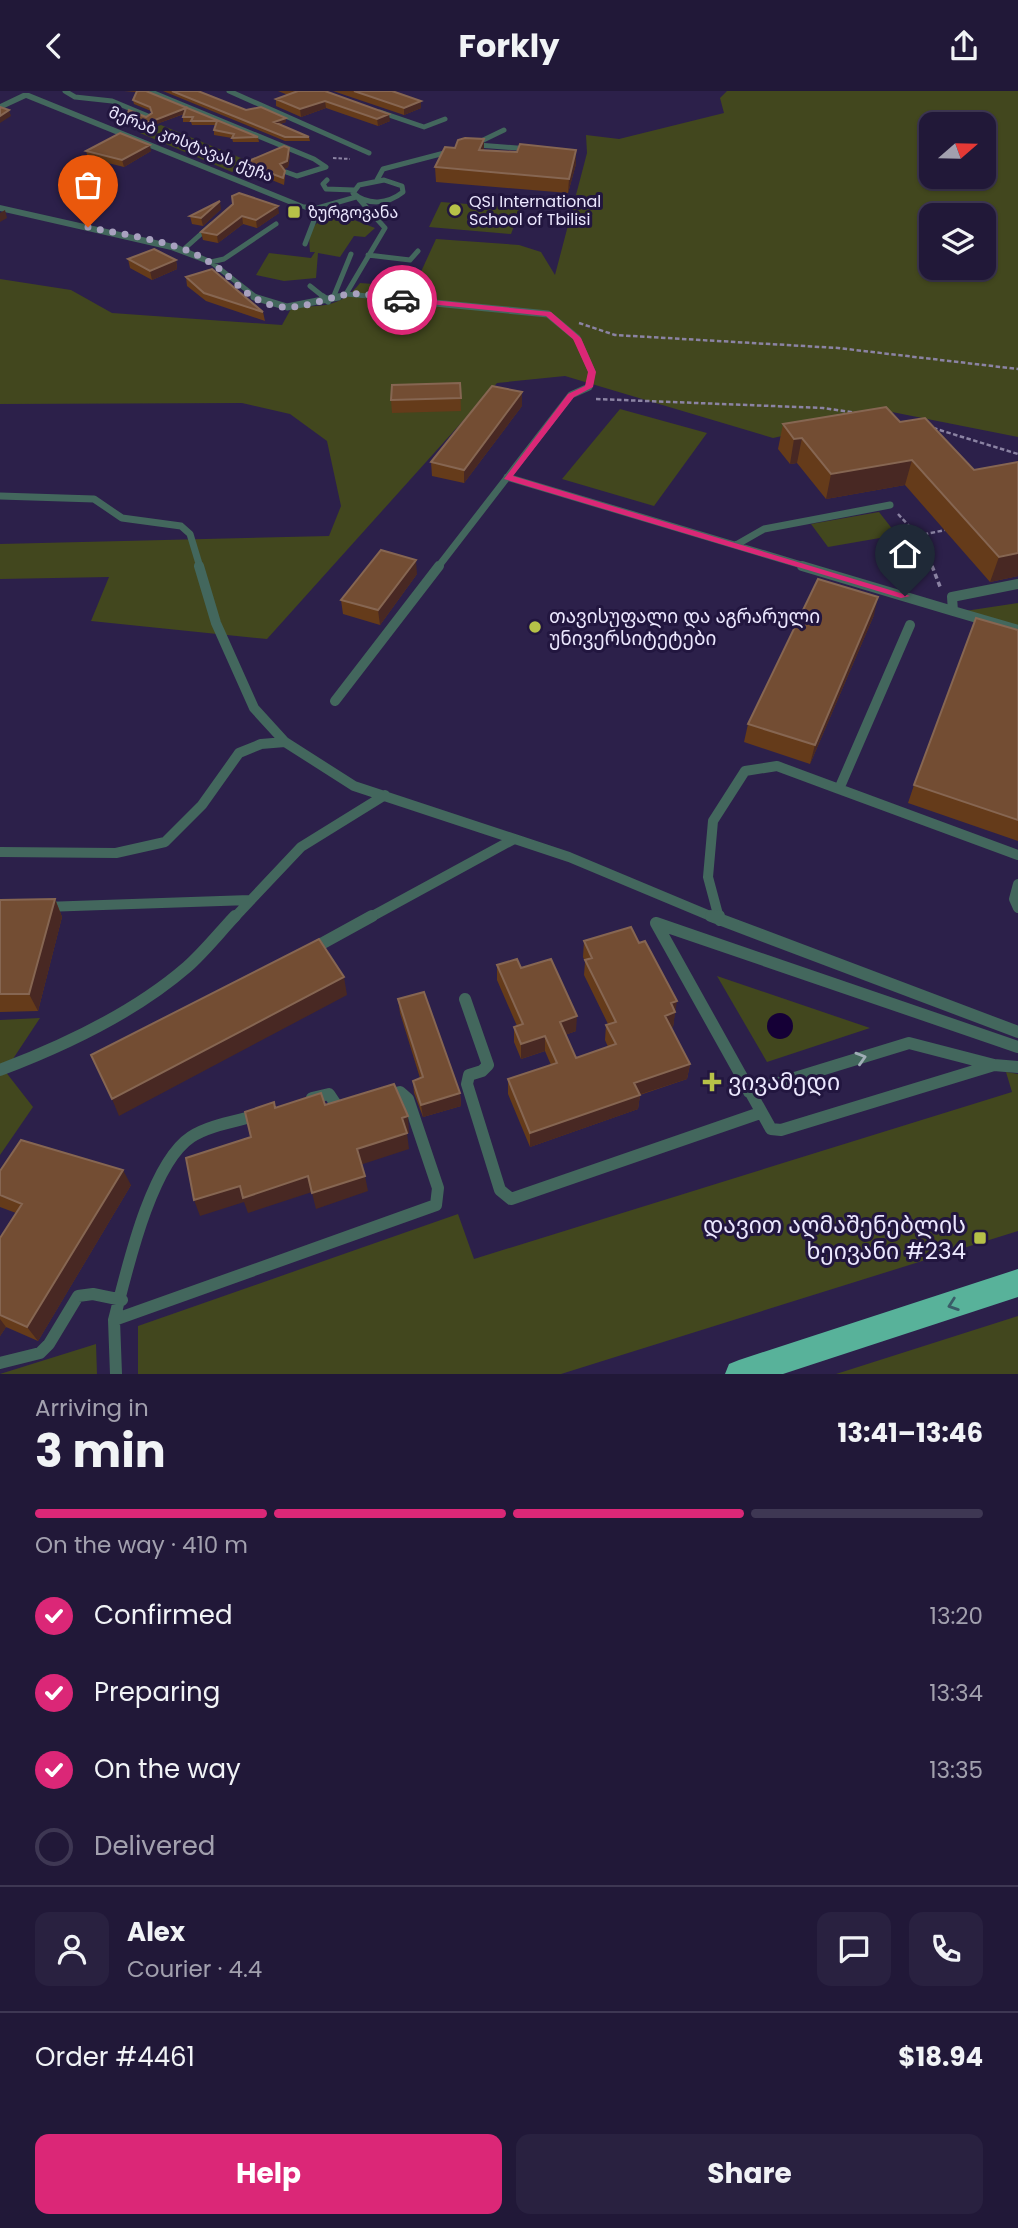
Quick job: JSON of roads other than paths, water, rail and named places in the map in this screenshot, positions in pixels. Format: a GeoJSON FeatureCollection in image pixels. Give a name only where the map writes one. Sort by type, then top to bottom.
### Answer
{"type":"FeatureCollection","features":[{"type":"Feature","properties":{"kind":"highway"},"geometry":{"type":"LineString","coordinates":[[738,1374],[1018,1283]]}},
{"type":"Feature","properties":{"kind":"street"},"geometry":{"type":"LineString","coordinates":[[0,107],[29,92]]}},
{"type":"Feature","properties":{"kind":"street","name":"მერაბ კოსტავას ქუჩა"},"geometry":{"type":"LineString","coordinates":[[29,92],[309,208]]}},
{"type":"Feature","properties":{"kind":"street"},"geometry":{"type":"LineString","coordinates":[[0,208],[183,250],[211,263]]}},
{"type":"Feature","properties":{"kind":"lane"},"geometry":{"type":"LineString","coordinates":[[65,91],[86,100],[112,101],[148,116]]}},
{"type":"Feature","properties":{"kind":"lane"},"geometry":{"type":"LineString","coordinates":[[149,91],[306,156],[326,167],[297,176],[286,172]]}},
{"type":"Feature","properties":{"kind":"lane"},"geometry":{"type":"LineString","coordinates":[[229,91],[369,153]]}},
{"type":"Feature","properties":{"kind":"lane"},"geometry":{"type":"LineString","coordinates":[[371,109],[421,127],[445,119]]}},
{"type":"Feature","properties":{"kind":"lane"},"geometry":{"type":"LineString","coordinates":[[377,180],[383,169],[474,144],[504,130]]}},
{"type":"Feature","properties":{"kind":"lane"},"geometry":{"type":"LineString","coordinates":[[474,144],[538,149]]}},
{"type":"Feature","properties":{"kind":"lane"},"geometry":{"type":"LineString","coordinates":[[327,180],[323,184],[326,189],[374,202],[396,198],[404,189],[391,181],[377,180],[359,185],[356,195]]}},
{"type":"Feature","properties":{"kind":"lane"},"geometry":{"type":"LineString","coordinates":[[304,244],[315,218],[309,208],[356,195]]}},
{"type":"Feature","properties":{"kind":"lane"},"geometry":{"type":"LineString","coordinates":[[346,294],[385,228],[356,195]]}},
{"type":"Feature","properties":{"kind":"lane"},"geometry":{"type":"LineString","coordinates":[[374,202],[376,217]]}},
{"type":"Feature","properties":{"kind":"lane"},"geometry":{"type":"LineString","coordinates":[[183,250],[214,223]]}},
{"type":"Feature","properties":{"kind":"lane"},"geometry":{"type":"LineString","coordinates":[[211,263],[224,259],[276,224]]}},
{"type":"Feature","properties":{"kind":"lane"},"geometry":{"type":"LineString","coordinates":[[368,255],[410,260],[418,251]]}},
{"type":"Feature","properties":{"kind":"lane"},"geometry":{"type":"LineString","coordinates":[[331,300],[351,254]]}},
{"type":"Feature","properties":{"kind":"lane"},"geometry":{"type":"LineString","coordinates":[[211,263],[251,298],[279,307],[331,300],[346,294],[548,314],[577,338],[592,372],[589,387],[571,395],[335,701]]}},
{"type":"Feature","properties":{"kind":"lane"},"geometry":{"type":"LineString","coordinates":[[310,286],[331,300]]}},
{"type":"Feature","properties":{"kind":"lane"},"geometry":{"type":"LineString","coordinates":[[508,477],[1018,630]]}},
{"type":"Feature","properties":{"kind":"lane"},"geometry":{"type":"LineString","coordinates":[[0,496],[94,499],[122,518],[181,526],[190,534],[216,623],[254,708],[285,743],[354,786],[569,857],[720,920],[1018,1032]]}},
{"type":"Feature","properties":{"kind":"lane"},"geometry":{"type":"LineString","coordinates":[[736,545],[764,529],[890,505]]}},
{"type":"Feature","properties":{"kind":"lane"},"geometry":{"type":"LineString","coordinates":[[953,611],[952,597],[1018,584]]}},
{"type":"Feature","properties":{"kind":"lane"},"geometry":{"type":"LineString","coordinates":[[839,789],[910,625]]}},
{"type":"Feature","properties":{"kind":"lane"},"geometry":{"type":"LineString","coordinates":[[0,852],[116,853],[165,842],[184,827],[239,753],[261,744],[285,743]]}},
{"type":"Feature","properties":{"kind":"lane"},"geometry":{"type":"LineString","coordinates":[[720,920],[708,877],[713,821],[745,771],[777,766],[1018,855]]}},
{"type":"Feature","properties":{"kind":"lane"},"geometry":{"type":"LineString","coordinates":[[0,1070],[40,1055],[150,994],[188,966],[301,847],[385,795]]}},
{"type":"Feature","properties":{"kind":"lane"},"geometry":{"type":"LineString","coordinates":[[297,956],[514,839]]}},
{"type":"Feature","properties":{"kind":"lane"},"geometry":{"type":"LineString","coordinates":[[1018,884],[1014,899],[1018,908]]}},
{"type":"Feature","properties":{"kind":"lane"},"geometry":{"type":"LineString","coordinates":[[27,907],[250,900]]}},
{"type":"Feature","properties":{"kind":"lane"},"geometry":{"type":"LineString","coordinates":[[994,1065],[781,1130],[771,1129],[656,923],[1018,1047]]}},
{"type":"Feature","properties":{"kind":"lane"},"geometry":{"type":"LineString","coordinates":[[465,999],[488,1065],[482,1071],[469,1075],[467,1084],[500,1190],[511,1199],[760,1113]]}},
{"type":"Feature","properties":{"kind":"lane"},"geometry":{"type":"LineString","coordinates":[[749,1091],[909,1043],[994,1065],[1018,1067]]}},
{"type":"Feature","properties":{"kind":"lane"},"geometry":{"type":"LineString","coordinates":[[298,1102],[326,1093],[338,1109],[352,1106]]}},
{"type":"Feature","properties":{"kind":"lane"},"geometry":{"type":"LineString","coordinates":[[114,1320],[436,1205],[438,1188],[405,1093],[373,1099]]}},
{"type":"Feature","properties":{"kind":"lane"},"geometry":{"type":"LineString","coordinates":[[116,1374],[114,1320],[122,1300],[133,1246],[154,1187],[183,1144],[192,1136],[271,1111]]}},
{"type":"Feature","properties":{"kind":"lane"},"geometry":{"type":"LineString","coordinates":[[0,1363],[40,1353],[49,1344],[78,1296],[93,1294],[122,1300]]}},
{"type":"Feature","properties":{"kind":"place","name":"QSI International School of Tbilisi"},"geometry":{"type":"Point","coordinates":[455,210]}},
{"type":"Feature","properties":{"kind":"place","name":"ზურგოვანა"},"geometry":{"type":"Point","coordinates":[294,212]}},
{"type":"Feature","properties":{"kind":"place","name":"თავისუფალი და აგრარული უნივერსიტეტები"},"geometry":{"type":"Point","coordinates":[535,627]}},
{"type":"Feature","properties":{"kind":"place","name":"ვივამედი"},"geometry":{"type":"Point","coordinates":[712,1082]}},
{"type":"Feature","properties":{"kind":"place","name":"დავით აღმაშენებლის ხეივანი #234"},"geometry":{"type":"Point","coordinates":[980,1238]}}]}
